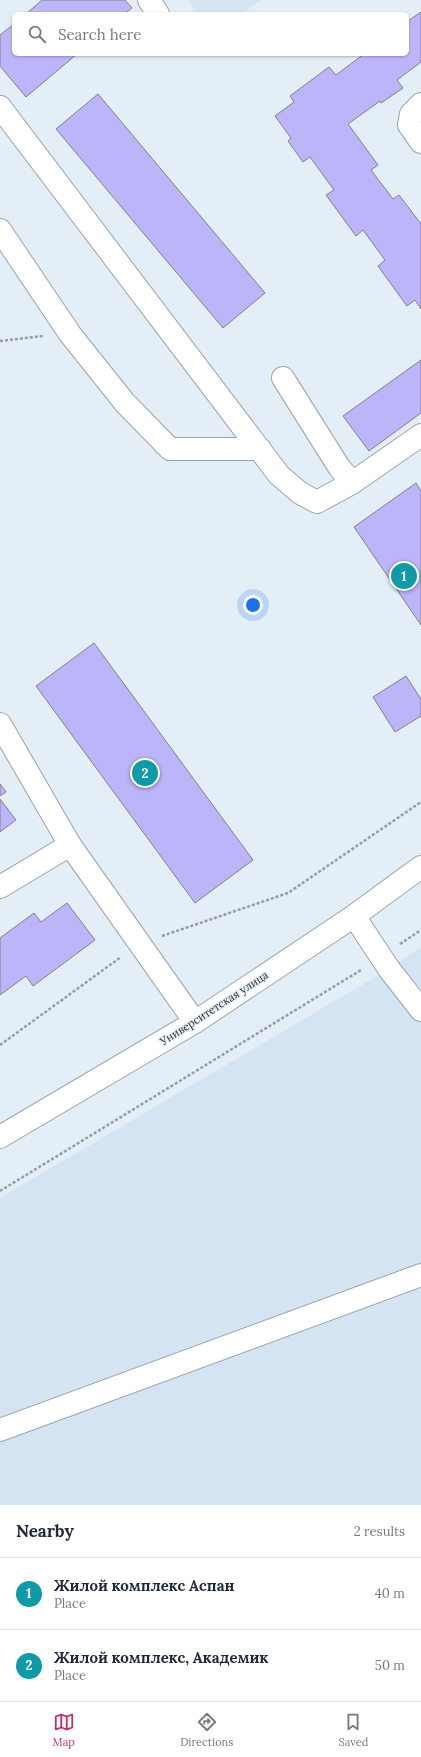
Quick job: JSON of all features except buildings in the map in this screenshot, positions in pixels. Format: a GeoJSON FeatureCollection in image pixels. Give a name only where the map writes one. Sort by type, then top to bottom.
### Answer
{"type":"FeatureCollection","features":[{"type":"Feature","properties":{"kind":"main road"},"geometry":{"type":"LineString","coordinates":[[149,0],[157,12]]}},
{"type":"Feature","properties":{"kind":"main road"},"geometry":{"type":"LineString","coordinates":[[421,104],[411,114],[409,125],[421,142]]}},
{"type":"Feature","properties":{"kind":"main road"},"geometry":{"type":"LineString","coordinates":[[0,107],[279,475],[300,493],[317,502],[352,483],[421,435]]}},
{"type":"Feature","properties":{"kind":"main road"},"geometry":{"type":"LineString","coordinates":[[0,230],[70,334],[125,403],[170,449],[260,449]]}},
{"type":"Feature","properties":{"kind":"main road"},"geometry":{"type":"LineString","coordinates":[[283,378],[339,467],[352,483]]}},
{"type":"Feature","properties":{"kind":"main road"},"geometry":{"type":"LineString","coordinates":[[0,724],[70,845],[195,1022]]}},
{"type":"Feature","properties":{"kind":"main road"},"geometry":{"type":"LineString","coordinates":[[0,887],[70,845]]}},
{"type":"Feature","properties":{"kind":"main road","name":"Университетская улица"},"geometry":{"type":"LineString","coordinates":[[0,1137],[195,1022],[354,916],[421,867]]}},
{"type":"Feature","properties":{"kind":"main road"},"geometry":{"type":"LineString","coordinates":[[354,916],[381,958],[421,1010]]}},
{"type":"Feature","properties":{"kind":"main road"},"geometry":{"type":"LineString","coordinates":[[0,1430],[421,1276]]}},
{"type":"Feature","properties":{"kind":"path"},"geometry":{"type":"LineString","coordinates":[[0,341],[70,334]]}},
{"type":"Feature","properties":{"kind":"path"},"geometry":{"type":"LineString","coordinates":[[0,1045],[139,943],[288,893],[421,802]]}},
{"type":"Feature","properties":{"kind":"path"},"geometry":{"type":"LineString","coordinates":[[0,1191],[381,958],[421,930]]}},
{"type":"Feature","properties":{"kind":"shaded area"},"geometry":{"type":"Polygon","coordinates":[[[188,0],[261,0],[244,12],[197,12],[188,0]]]}},
{"type":"Feature","properties":{"kind":"shaded area"},"geometry":{"type":"Polygon","coordinates":[[[421,947],[421,1505],[0,1505],[0,1198],[389,969],[421,947]]]}},
{"type":"Feature","properties":{"kind":"place","name":"Жилой комплекс Аспан"},"geometry":{"type":"Point","coordinates":[404,576]}},
{"type":"Feature","properties":{"kind":"place","name":"Жилой комплекс, Академик"},"geometry":{"type":"Point","coordinates":[145,773]}}]}
